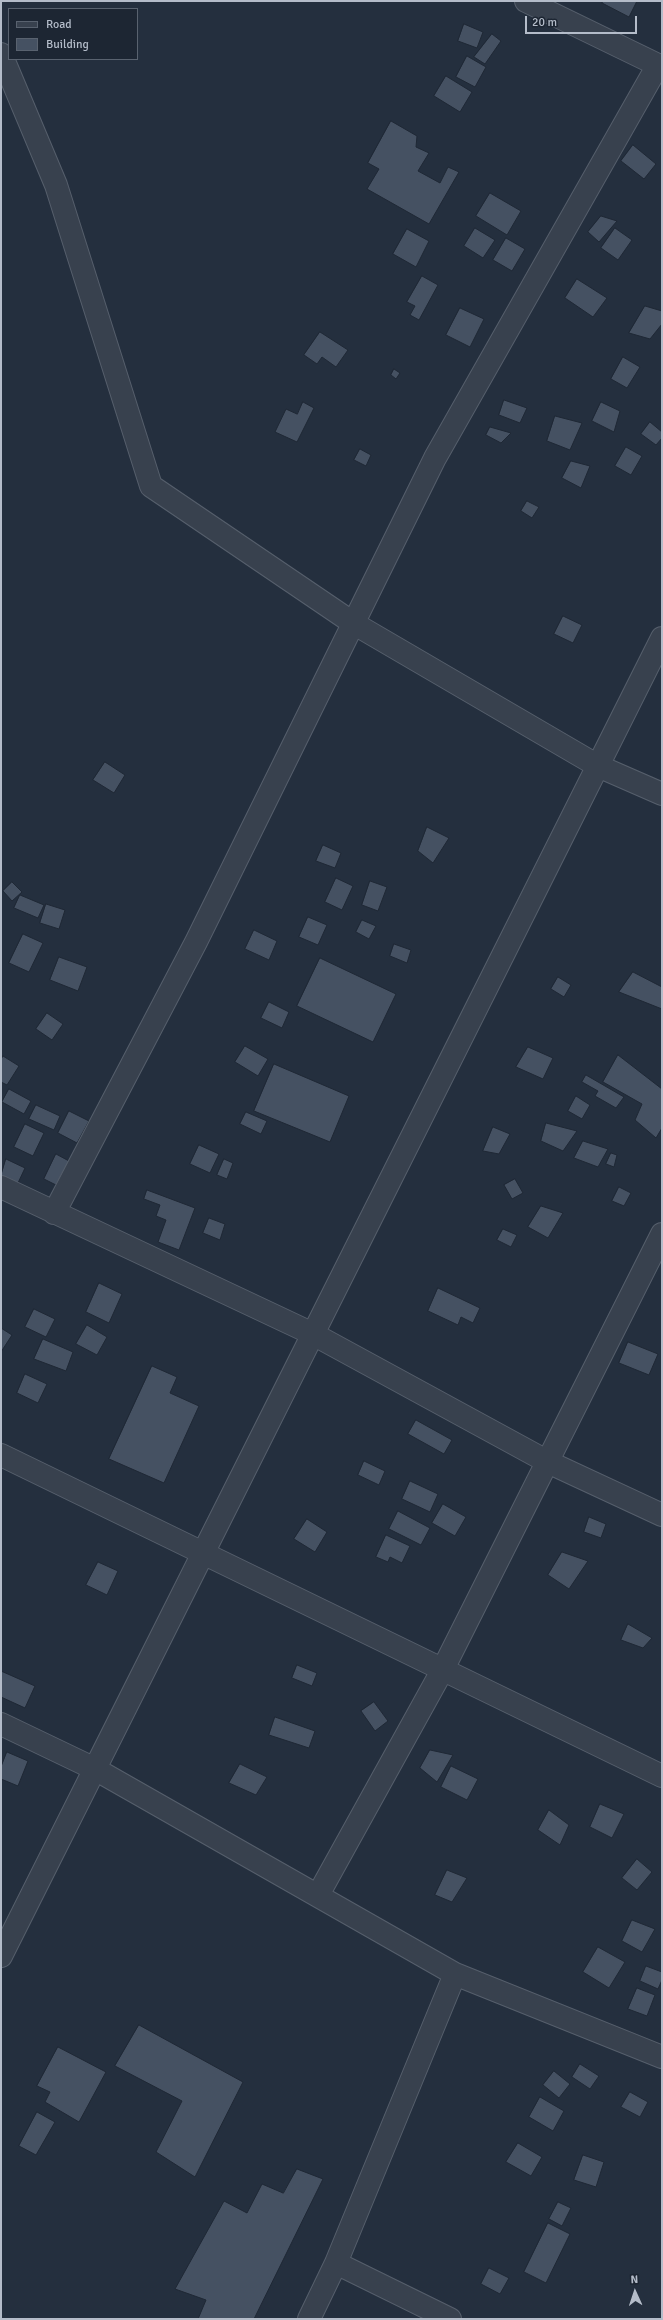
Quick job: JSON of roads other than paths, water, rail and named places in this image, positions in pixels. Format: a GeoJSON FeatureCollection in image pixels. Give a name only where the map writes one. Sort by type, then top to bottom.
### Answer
{"type":"FeatureCollection","features":[{"type":"Feature","properties":{"kind":"street"},"geometry":{"type":"LineString","coordinates":[[54,1213],[196,942],[435,458],[660,66],[526,1]]}},
{"type":"Feature","properties":{"kind":"street"},"geometry":{"type":"LineString","coordinates":[[1,54],[56,185],[151,486],[353,623],[598,766],[662,794]]}},
{"type":"Feature","properties":{"kind":"street"},"geometry":{"type":"LineString","coordinates":[[1,1956],[662,638]]}},
{"type":"Feature","properties":{"kind":"street"},"geometry":{"type":"LineString","coordinates":[[1,1187],[313,1334],[548,1462],[662,1515]]}},
{"type":"Feature","properties":{"kind":"street"},"geometry":{"type":"LineString","coordinates":[[318,1895],[443,1669],[662,1234]]}},
{"type":"Feature","properties":{"kind":"street"},"geometry":{"type":"LineString","coordinates":[[1,1456],[662,1776]]}},
{"type":"Feature","properties":{"kind":"street"},"geometry":{"type":"LineString","coordinates":[[1,1724],[95,1769],[456,1974],[662,2057]]}},
{"type":"Feature","properties":{"kind":"street"},"geometry":{"type":"LineString","coordinates":[[309,2319],[336,2263],[456,1974]]}},
{"type":"Feature","properties":{"kind":"street"},"geometry":{"type":"LineString","coordinates":[[336,2263],[450,2319]]}}]}
